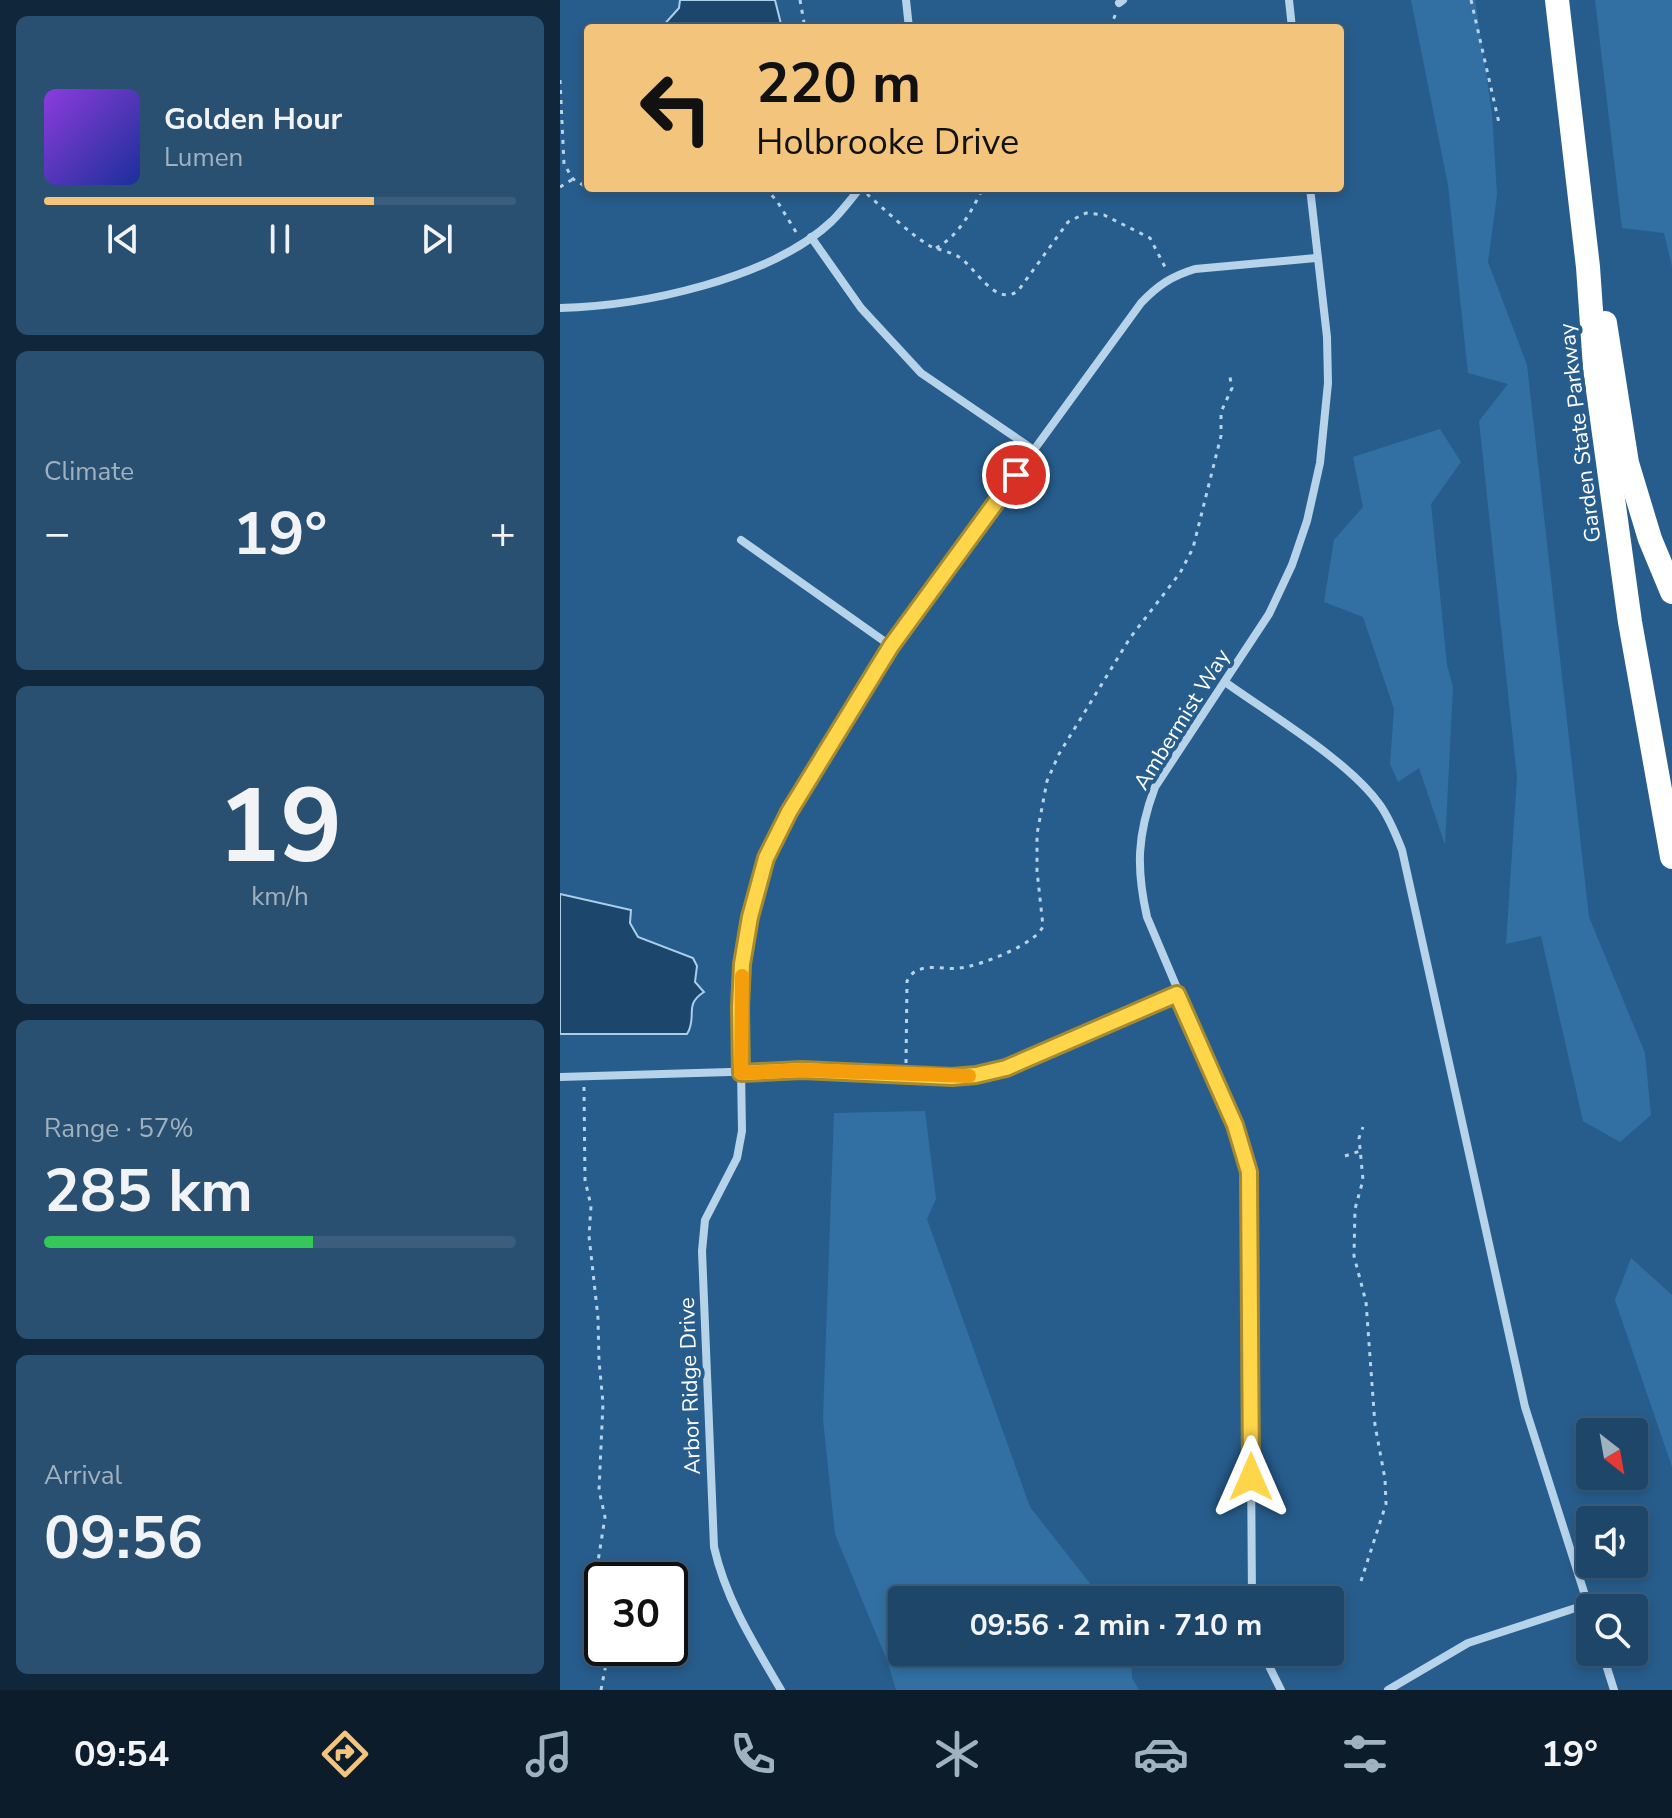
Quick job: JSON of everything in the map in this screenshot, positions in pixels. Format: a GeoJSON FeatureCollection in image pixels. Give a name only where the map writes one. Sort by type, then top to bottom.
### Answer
{"type":"FeatureCollection","features":[{"type":"Feature","properties":{"kind":"highway","name":"Garden State Parkway"},"geometry":{"type":"LineString","coordinates":[[1557,0],[1588,267],[1595,368],[1630,622],[1672,857]]}},
{"type":"Feature","properties":{"kind":"highway"},"geometry":{"type":"LineString","coordinates":[[1588,267],[1607,330],[1627,463],[1636,499],[1672,592]]}},
{"type":"Feature","properties":{"kind":"street"},"geometry":{"type":"LineString","coordinates":[[906,0],[909,24]]}},
{"type":"Feature","properties":{"kind":"street"},"geometry":{"type":"LineString","coordinates":[[1289,0],[1292,24]]}},
{"type":"Feature","properties":{"kind":"street"},"geometry":{"type":"LineString","coordinates":[[560,308],[616,305],[670,294],[727,277],[772,259],[807,240],[831,222],[857,192]]}},
{"type":"Feature","properties":{"kind":"street","name":"Ambermist Way"},"geometry":{"type":"LineString","coordinates":[[1252,1586],[1249,1172],[1235,1125],[1147,917],[1140,886],[1138,851],[1155,787],[1269,614],[1292,565],[1307,521],[1320,463],[1328,383],[1327,337],[1310,192]]}},
{"type":"Feature","properties":{"kind":"street"},"geometry":{"type":"LineString","coordinates":[[807,240],[861,308],[921,373],[1034,450]]}},
{"type":"Feature","properties":{"kind":"street"},"geometry":{"type":"LineString","coordinates":[[1171,278],[1195,269],[1316,258]]}},
{"type":"Feature","properties":{"kind":"street","name":"Arbor Ridge Drive"},"geometry":{"type":"LineString","coordinates":[[781,1690],[738,1616],[720,1573],[714,1547],[702,1251],[705,1220],[737,1158],[742,1131],[742,964],[750,917],[766,858],[789,812],[891,646],[1141,303],[1171,278]]}},
{"type":"Feature","properties":{"kind":"street"},"geometry":{"type":"LineString","coordinates":[[741,540],[891,646]]}},
{"type":"Feature","properties":{"kind":"street"},"geometry":{"type":"LineString","coordinates":[[1225,682],[1362,784],[1381,806],[1402,850],[1525,1407],[1585,1594]]}},
{"type":"Feature","properties":{"kind":"street"},"geometry":{"type":"LineString","coordinates":[[560,1077],[802,1070],[952,1077],[976,1075],[1006,1068],[1177,994]]}},
{"type":"Feature","properties":{"kind":"street"},"geometry":{"type":"LineString","coordinates":[[1388,1690],[1468,1643],[1576,1611]]}},
{"type":"Feature","properties":{"kind":"street"},"geometry":{"type":"LineString","coordinates":[[1269,1666],[1281,1690]]}},
{"type":"Feature","properties":{"kind":"street"},"geometry":{"type":"LineString","coordinates":[[1606,1666],[1614,1690]]}},
{"type":"Feature","properties":{"kind":"path"},"geometry":{"type":"LineString","coordinates":[[800,0],[804,24]]}},
{"type":"Feature","properties":{"kind":"path"},"geometry":{"type":"LineString","coordinates":[[1471,0],[1499,123]]}},
{"type":"Feature","properties":{"kind":"path"},"geometry":{"type":"LineString","coordinates":[[1112,24],[1121,1]]}},
{"type":"Feature","properties":{"kind":"path"},"geometry":{"type":"LineString","coordinates":[[560,80],[564,164],[573,179],[584,186]]}},
{"type":"Feature","properties":{"kind":"path"},"geometry":{"type":"LineString","coordinates":[[560,187],[573,179]]}},
{"type":"Feature","properties":{"kind":"path"},"geometry":{"type":"LineString","coordinates":[[769,192],[807,240]]}},
{"type":"Feature","properties":{"kind":"path"},"geometry":{"type":"LineString","coordinates":[[865,192],[921,239],[958,257],[997,292],[1011,296],[1033,273],[1068,222],[1077,216],[1096,213],[1150,238],[1171,278]]}},
{"type":"Feature","properties":{"kind":"path"},"geometry":{"type":"LineString","coordinates":[[936,248],[951,238],[975,206],[981,192]]}},
{"type":"Feature","properties":{"kind":"path"},"geometry":{"type":"LineString","coordinates":[[906,1075],[907,981],[911,974],[921,968],[962,968],[1025,945],[1041,933],[1037,834],[1047,781],[1059,754],[1130,638],[1180,573],[1193,548],[1221,436],[1221,412],[1232,388],[1230,377]]}},
{"type":"Feature","properties":{"kind":"path"},"geometry":{"type":"LineString","coordinates":[[584,1075],[585,1180],[591,1206],[589,1236],[603,1403],[599,1490],[605,1517],[598,1562]]}},
{"type":"Feature","properties":{"kind":"path"},"geometry":{"type":"LineString","coordinates":[[1361,1581],[1386,1504],[1385,1479],[1375,1425],[1366,1302],[1354,1256],[1355,1209],[1363,1180],[1359,1138],[1363,1127]]}},
{"type":"Feature","properties":{"kind":"path"},"geometry":{"type":"LineString","coordinates":[[1345,1156],[1360,1151]]}},
{"type":"Feature","properties":{"kind":"path"},"geometry":{"type":"LineString","coordinates":[[601,1690],[606,1666]]}},
{"type":"Feature","properties":{"kind":"shaded area"},"geometry":{"type":"Polygon","coordinates":[[[680,0],[775,0],[781,24],[665,24],[679,8],[680,0]]]}},
{"type":"Feature","properties":{"kind":"shaded area"},"geometry":{"type":"Polygon","coordinates":[[[1411,0],[1475,0],[1492,113],[1497,195],[1488,262],[1527,365],[1589,917],[1645,1053],[1651,1115],[1620,1142],[1583,1121],[1541,936],[1506,944],[1517,777],[1479,421],[1508,384],[1468,373],[1448,185],[1411,0]]]}},
{"type":"Feature","properties":{"kind":"shaded area"},"geometry":{"type":"Polygon","coordinates":[[[1595,0],[1672,0],[1672,267],[1664,233],[1622,228],[1595,0]]]}},
{"type":"Feature","properties":{"kind":"shaded area"},"geometry":{"type":"Polygon","coordinates":[[[1440,429],[1461,462],[1431,504],[1447,665],[1453,687],[1445,845],[1419,768],[1398,782],[1390,764],[1394,709],[1363,617],[1324,602],[1334,540],[1363,507],[1353,457],[1440,429]]]}},
{"type":"Feature","properties":{"kind":"shaded area"},"geometry":{"type":"Polygon","coordinates":[[[560,894],[631,910],[630,923],[638,937],[693,958],[697,966],[695,982],[704,992],[694,1002],[687,1034],[560,1034],[560,894]]]}},
{"type":"Feature","properties":{"kind":"shaded area"},"geometry":{"type":"Polygon","coordinates":[[[925,1111],[936,1199],[927,1219],[1030,1507],[1092,1586],[888,1586],[888,1663],[835,1534],[823,1419],[834,1113],[925,1111]]]}},
{"type":"Feature","properties":{"kind":"shaded area"},"geometry":{"type":"Polygon","coordinates":[[[1631,1258],[1672,1295],[1672,1467],[1615,1300],[1631,1258]]]}},
{"type":"Feature","properties":{"kind":"shaded area"},"geometry":{"type":"Polygon","coordinates":[[[889,1666],[1132,1666],[1132,1678],[1139,1690],[896,1690],[889,1666]]]}},
{"type":"Feature","properties":{"kind":"slow traffic"},"geometry":{"type":"LineString","coordinates":[[742,976],[741,1073],[802,1070],[969,1076]]}},
{"type":"Feature","properties":{"kind":"route"},"geometry":{"type":"LineString","coordinates":[[1016,475],[891,646],[789,812],[766,858],[750,917],[742,964],[741,1073],[802,1070],[952,1077],[976,1075],[1006,1068],[1177,994],[1235,1125],[1249,1172],[1251,1477]]}}]}
